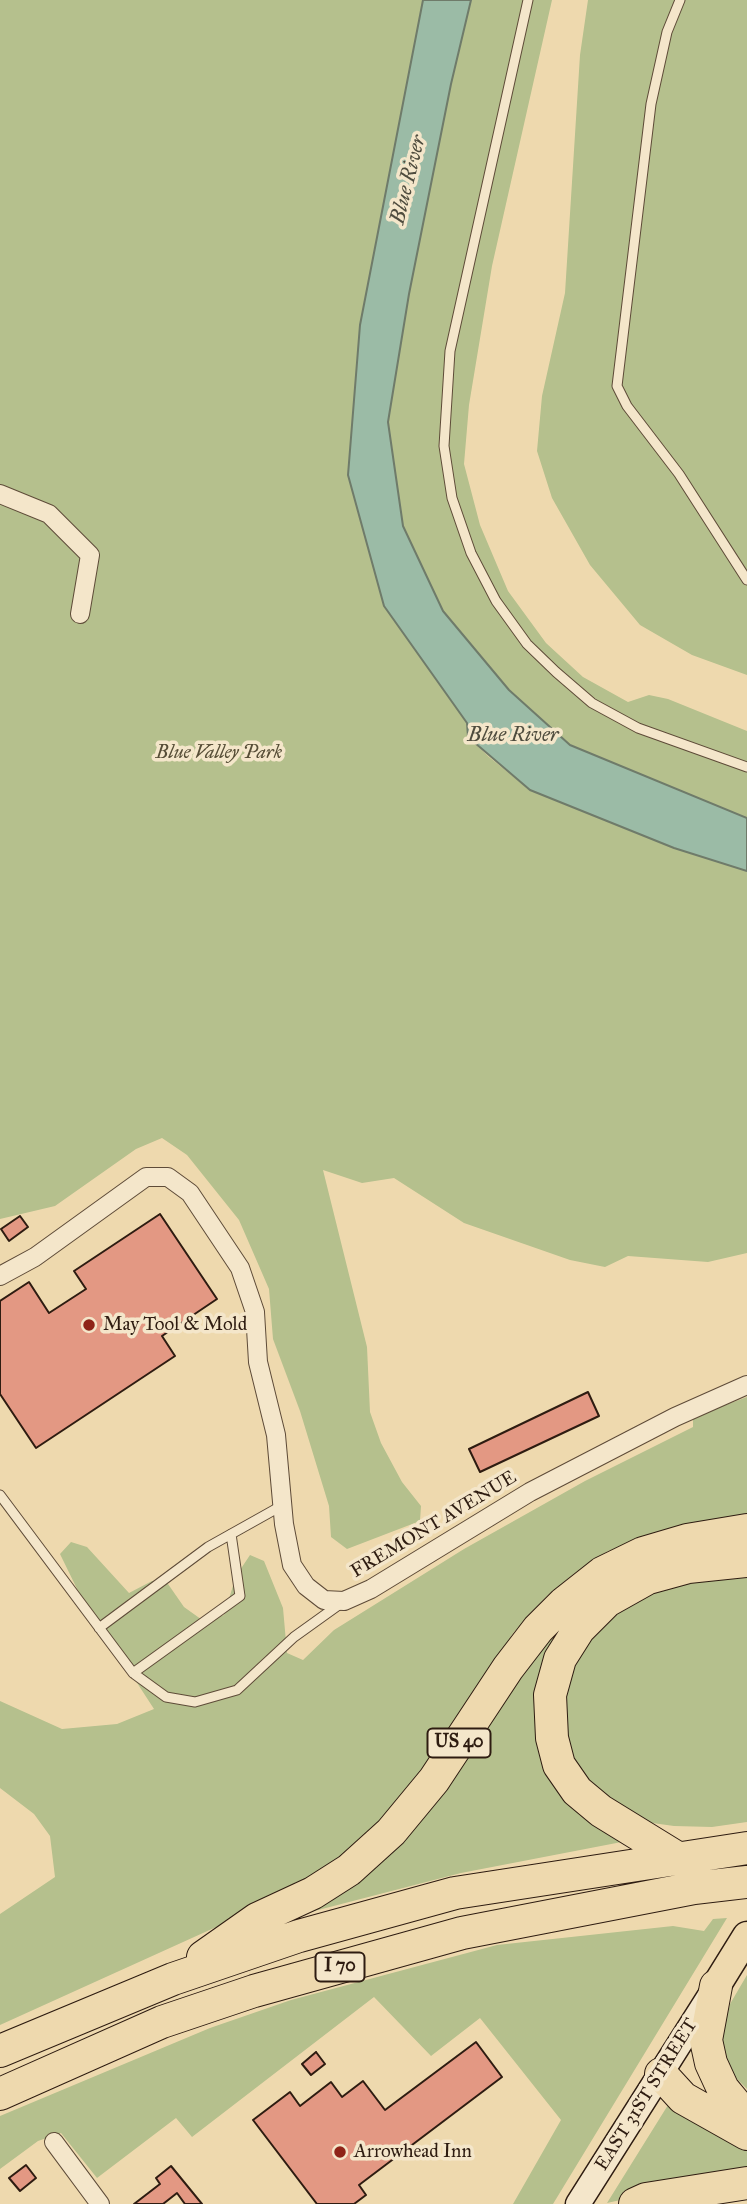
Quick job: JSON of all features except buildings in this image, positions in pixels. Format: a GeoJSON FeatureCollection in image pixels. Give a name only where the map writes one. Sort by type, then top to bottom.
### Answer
{"type":"FeatureCollection","features":[{"type":"Feature","properties":{"kind":"highway","name":"US 40"},"geometry":{"type":"LineString","coordinates":[[173,1979],[257,1919],[313,1893],[349,1870],[391,1832],[434,1780],[508,1668],[538,1629],[602,1573],[643,1553],[676,1543],[747,1530]]}},
{"type":"Feature","properties":{"kind":"highway"},"geometry":{"type":"LineString","coordinates":[[679,1859],[601,1811],[577,1791],[559,1765],[552,1738],[551,1695],[560,1658],[579,1629],[607,1601],[649,1578],[675,1570],[747,1562]]}},
{"type":"Feature","properties":{"kind":"highway","name":"I 70"},"geometry":{"type":"LineString","coordinates":[[0,2051],[173,1979],[299,1936],[455,1894],[737,1850]]}},
{"type":"Feature","properties":{"kind":"highway","name":"I 70"},"geometry":{"type":"LineString","coordinates":[[0,2094],[162,2022],[254,1991],[462,1933],[694,1888],[747,1882]]}},
{"type":"Feature","properties":{"kind":"highway"},"geometry":{"type":"LineString","coordinates":[[716,1986],[706,2040],[711,2063],[723,2089],[744,2118]]}},
{"type":"Feature","properties":{"kind":"highway"},"geometry":{"type":"LineString","coordinates":[[661,2074],[744,2118]]}},
{"type":"Feature","properties":{"kind":"highway"},"geometry":{"type":"LineString","coordinates":[[635,2204],[646,2199],[747,2183]]}},
{"type":"Feature","properties":{"kind":"main road"},"geometry":{"type":"LineString","coordinates":[[716,1986],[747,1936]]}},
{"type":"Feature","properties":{"kind":"main road","name":"EAST 31ST STREET"},"geometry":{"type":"LineString","coordinates":[[579,2204],[716,1986]]}},
{"type":"Feature","properties":{"kind":"street"},"geometry":{"type":"LineString","coordinates":[[0,494],[49,514],[90,555],[80,614]]}},
{"type":"Feature","properties":{"kind":"street","name":"FREMONT AVENUE"},"geometry":{"type":"LineString","coordinates":[[0,1276],[36,1257],[146,1177],[168,1177],[190,1193],[240,1268],[255,1312],[258,1362],[276,1435],[292,1565],[306,1586],[324,1600],[344,1601],[371,1589],[530,1492],[676,1417],[747,1385]]}},
{"type":"Feature","properties":{"kind":"street"},"geometry":{"type":"LineString","coordinates":[[54,2142],[100,2204]]}},
{"type":"Feature","properties":{"kind":"lane"},"geometry":{"type":"LineString","coordinates":[[528,0],[450,351],[444,446],[452,498],[471,553],[496,601],[527,644],[556,672],[592,703],[638,728],[747,767]]}},
{"type":"Feature","properties":{"kind":"lane"},"geometry":{"type":"LineString","coordinates":[[680,0],[667,32],[651,104],[617,386],[627,406],[679,474],[747,580]]}},
{"type":"Feature","properties":{"kind":"lane"},"geometry":{"type":"LineString","coordinates":[[0,1495],[134,1673],[166,1697],[195,1702],[237,1690],[294,1637],[344,1601]]}},
{"type":"Feature","properties":{"kind":"lane"},"geometry":{"type":"LineString","coordinates":[[99,1628],[208,1547],[283,1505]]}},
{"type":"Feature","properties":{"kind":"lane"},"geometry":{"type":"LineString","coordinates":[[134,1673],[240,1596],[231,1534]]}},
{"type":"Feature","properties":{"kind":"green space","name":"Blue Valley Park"},"geometry":{"type":"Polygon","coordinates":[[[0,0],[423,0],[360,325],[348,474],[450,697],[467,724],[468,737],[530,790],[674,848],[747,871],[747,1253],[708,1262],[628,1256],[605,1267],[570,1260],[464,1223],[394,1178],[362,1183],[323,1170],[367,1347],[370,1412],[381,1443],[402,1482],[421,1506],[420,1521],[347,1549],[331,1537],[329,1506],[300,1411],[273,1339],[269,1289],[239,1220],[187,1155],[162,1138],[136,1149],[55,1206],[0,1219],[0,0]]]}},
{"type":"Feature","properties":{"kind":"green space"},"geometry":{"type":"Polygon","coordinates":[[[471,0],[552,0],[492,266],[469,405],[464,464],[480,525],[508,591],[546,643],[583,677],[628,702],[649,695],[668,699],[747,731],[747,818],[570,745],[509,690],[443,611],[403,526],[388,422],[409,294],[451,84],[471,0]]]}},
{"type":"Feature","properties":{"kind":"green space"},"geometry":{"type":"Polygon","coordinates":[[[588,0],[747,0],[747,675],[692,655],[640,625],[590,565],[552,498],[537,451],[542,396],[565,293],[580,55],[588,0]]]}},
{"type":"Feature","properties":{"kind":"green space"},"geometry":{"type":"Polygon","coordinates":[[[747,1397],[747,1515],[711,1520],[662,1532],[608,1551],[547,1596],[514,1632],[405,1794],[349,1854],[278,1899],[0,2025],[0,1914],[55,1877],[50,1836],[34,1814],[0,1788],[0,1701],[62,1729],[117,1724],[154,1709],[80,1595],[60,1554],[71,1542],[87,1547],[129,1593],[152,1581],[168,1584],[184,1607],[205,1622],[224,1615],[236,1576],[250,1555],[264,1561],[283,1608],[287,1653],[303,1660],[334,1630],[464,1549],[585,1481],[693,1427],[693,1417],[747,1397]]]}},
{"type":"Feature","properties":{"kind":"green space"},"geometry":{"type":"Polygon","coordinates":[[[747,1576],[747,1822],[712,1827],[638,1821],[594,1794],[565,1754],[559,1704],[566,1674],[598,1624],[645,1592],[684,1582],[747,1576]]]}},
{"type":"Feature","properties":{"kind":"green space"},"geometry":{"type":"Polygon","coordinates":[[[602,1592],[539,1740],[632,1840],[461,1873],[295,1916],[558,1619],[602,1592]]]}},
{"type":"Feature","properties":{"kind":"green space"},"geometry":{"type":"Polygon","coordinates":[[[727,1918],[553,2204],[513,2204],[561,2120],[480,2018],[431,2056],[374,1997],[192,2137],[176,2118],[97,2178],[61,2133],[38,2141],[0,2169],[0,2116],[210,2028],[291,2000],[497,1945],[673,1926],[704,1931],[713,1919],[727,1918]]]}},
{"type":"Feature","properties":{"kind":"green space"},"geometry":{"type":"Polygon","coordinates":[[[747,1975],[747,2089],[730,2072],[721,2042],[730,2004],[747,1975]]]}},
{"type":"Feature","properties":{"kind":"green space"},"geometry":{"type":"Polygon","coordinates":[[[668,2105],[747,2150],[747,2172],[607,2203],[668,2105]]]}},
{"type":"Feature","properties":{"kind":"water","name":"Blue River"},"geometry":{"type":"Polygon","coordinates":[[[423,0],[471,0],[451,84],[409,294],[388,422],[403,526],[443,611],[509,690],[570,745],[747,818],[747,871],[674,848],[530,790],[468,737],[467,723],[384,606],[348,475],[360,325],[423,0]]]}},
{"type":"Feature","properties":{"kind":"place","name":"May Tool & Mold"},"geometry":{"type":"Point","coordinates":[89,1325]}},
{"type":"Feature","properties":{"kind":"place","name":"Arrowhead Inn"},"geometry":{"type":"Point","coordinates":[340,2152]}}]}
